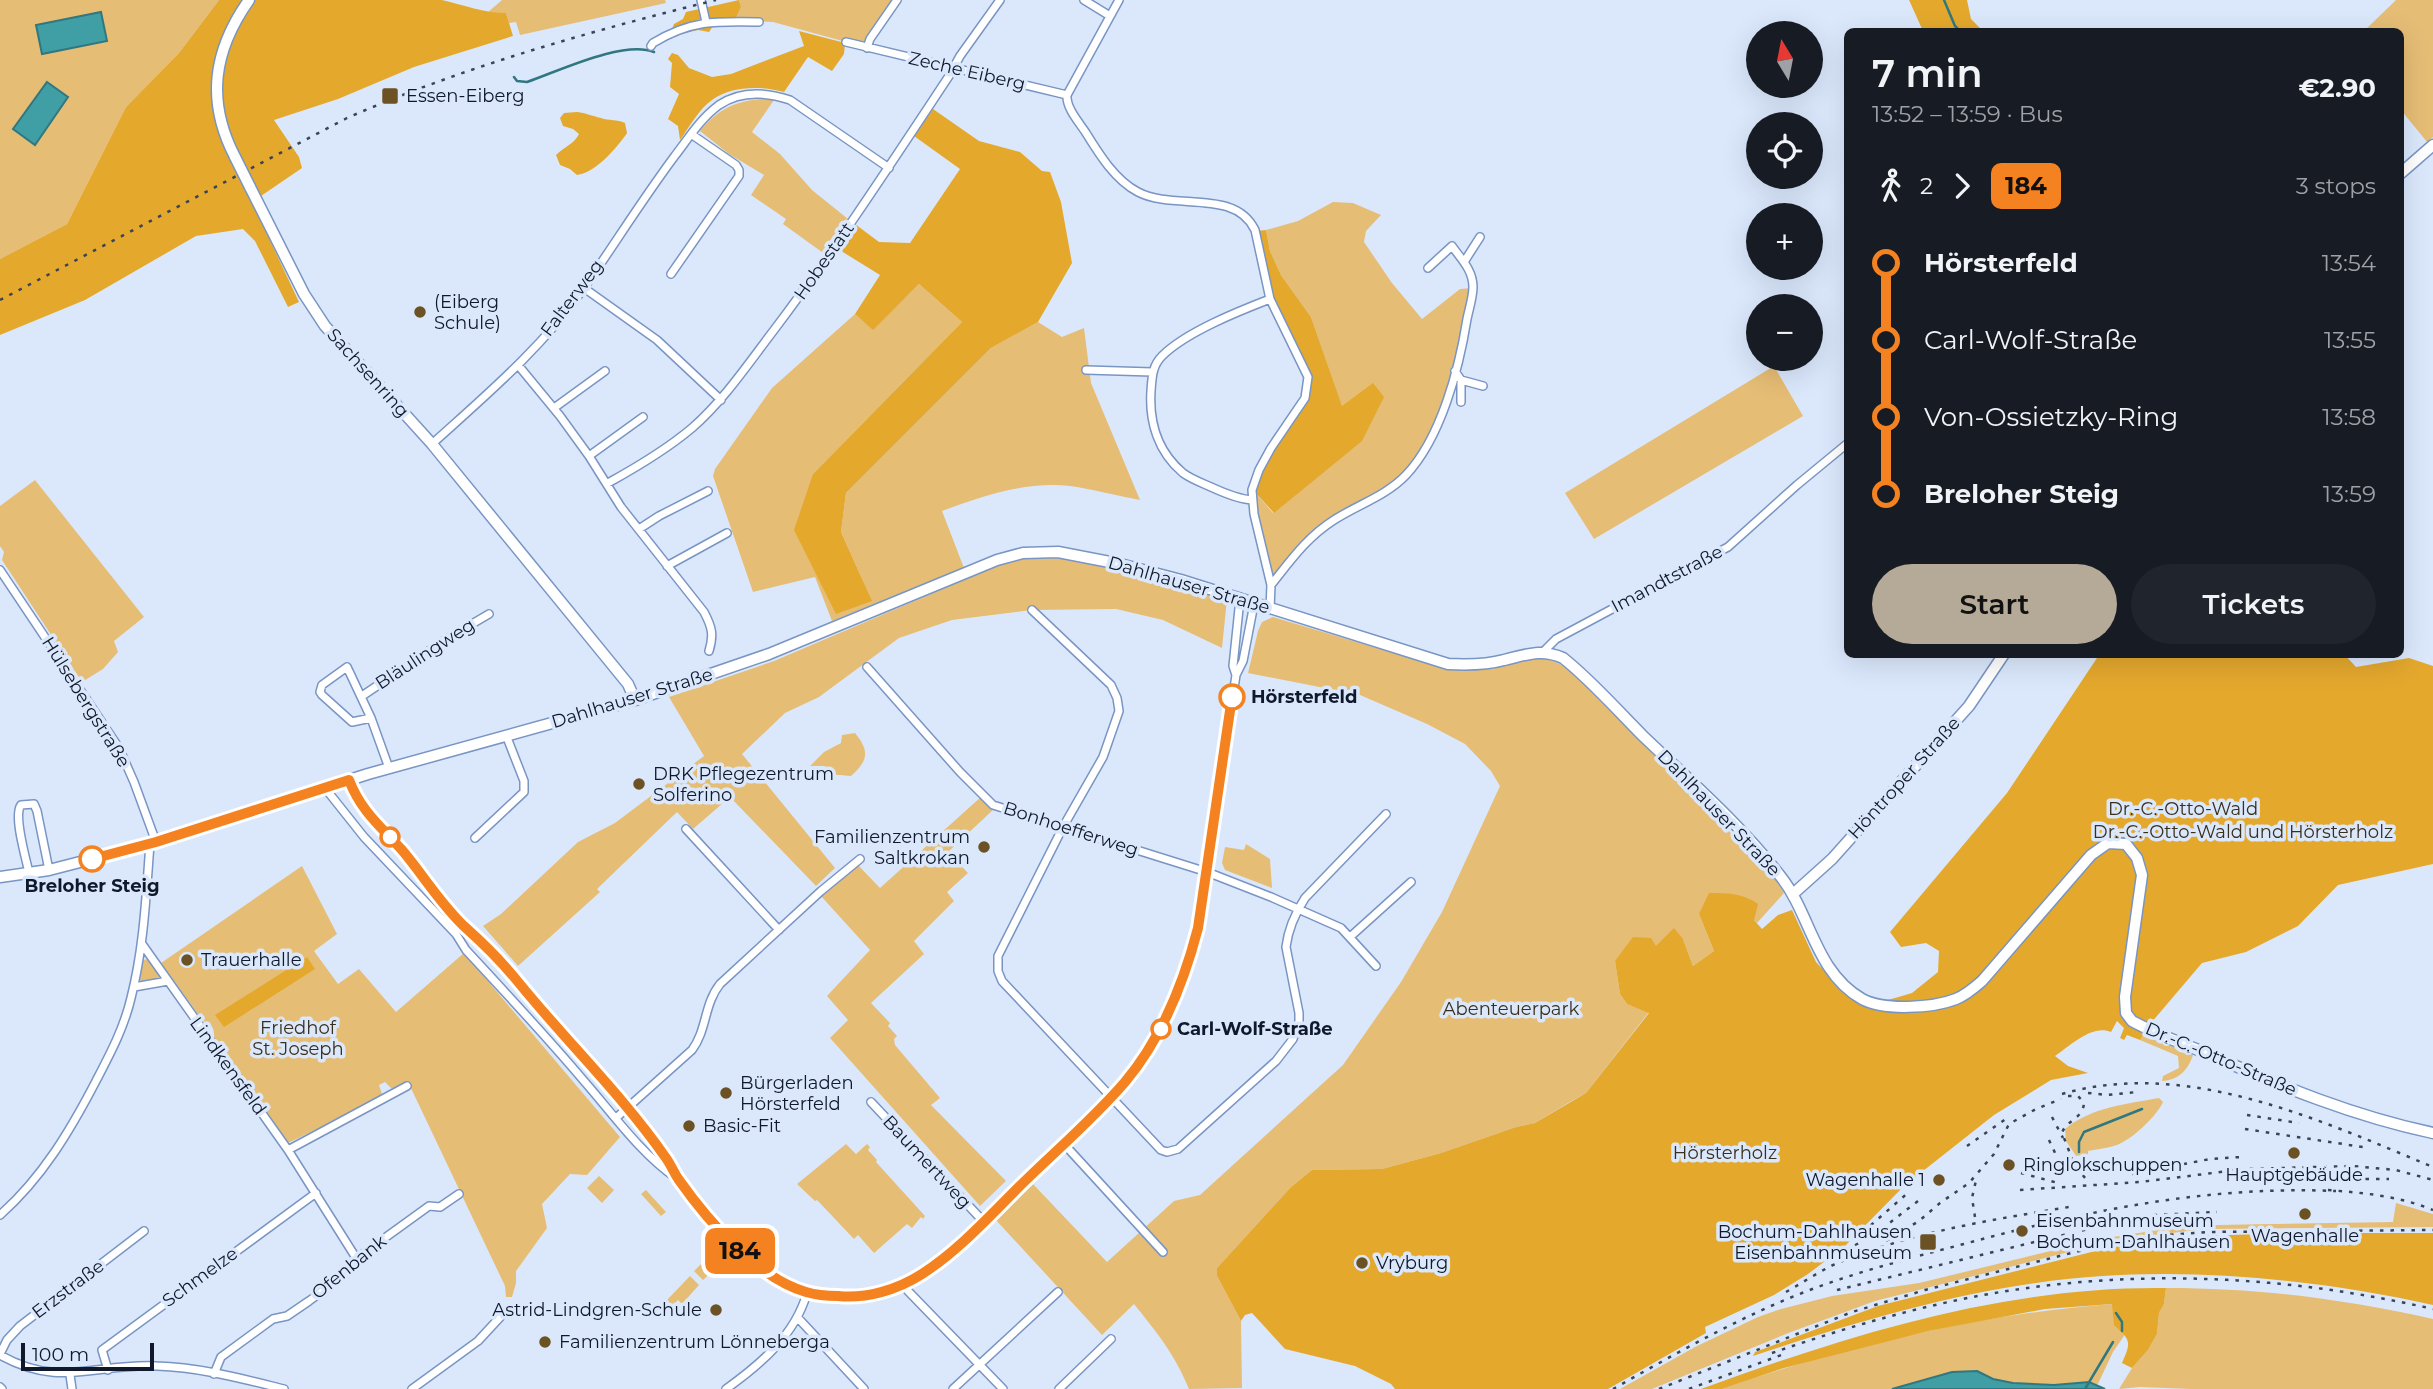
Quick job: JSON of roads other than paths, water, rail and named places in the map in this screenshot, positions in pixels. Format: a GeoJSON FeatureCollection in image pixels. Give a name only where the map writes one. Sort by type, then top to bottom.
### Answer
{"type":"FeatureCollection","features":[{"type":"Feature","properties":{"kind":"street","name":"Sachsenring"},"geometry":{"type":"LineString","coordinates":[[249,0],[232,27],[222,52],[216,78],[219,114],[235,158],[304,293],[325,326],[432,444],[628,684],[635,700]]}},
{"type":"Feature","properties":{"kind":"street"},"geometry":{"type":"LineString","coordinates":[[701,0],[706,22]]}},
{"type":"Feature","properties":{"kind":"street"},"geometry":{"type":"LineString","coordinates":[[867,48],[870,39],[897,0]]}},
{"type":"Feature","properties":{"kind":"street","name":"Hobestatt"},"geometry":{"type":"LineString","coordinates":[[608,483],[650,460],[693,427],[721,400],[815,276],[1000,0]]}},
{"type":"Feature","properties":{"kind":"street"},"geometry":{"type":"LineString","coordinates":[[1084,0],[1110,16]]}},
{"type":"Feature","properties":{"kind":"street"},"geometry":{"type":"LineString","coordinates":[[1119,0],[1067,95],[1068,105],[1096,148],[1127,185],[1140,194],[1212,204],[1239,211],[1250,220],[1255,230],[1270,299],[1304,368],[1308,388],[1305,398],[1259,470],[1252,490],[1271,585],[1270,608]]}},
{"type":"Feature","properties":{"kind":"street"},"geometry":{"type":"LineString","coordinates":[[651,46],[678,29],[706,22],[759,22]]}},
{"type":"Feature","properties":{"kind":"street","name":"Zeche Eiberg"},"geometry":{"type":"LineString","coordinates":[[846,42],[1067,95]]}},
{"type":"Feature","properties":{"kind":"street","name":"Falterweg"},"geometry":{"type":"LineString","coordinates":[[432,444],[518,365],[547,334],[584,288],[701,120],[729,99],[751,94],[773,95],[797,104],[889,167]]}},
{"type":"Feature","properties":{"kind":"street"},"geometry":{"type":"LineString","coordinates":[[671,274],[739,176],[736,165],[691,134]]}},
{"type":"Feature","properties":{"kind":"street"},"geometry":{"type":"LineString","coordinates":[[2404,170],[2433,145]]}},
{"type":"Feature","properties":{"kind":"street"},"geometry":{"type":"LineString","coordinates":[[1464,262],[1480,237]]}},
{"type":"Feature","properties":{"kind":"street"},"geometry":{"type":"LineString","coordinates":[[1271,585],[1304,544],[1334,520],[1388,490],[1405,476],[1446,402],[1464,342],[1473,288],[1470,270],[1452,246],[1427,268]]}},
{"type":"Feature","properties":{"kind":"street"},"geometry":{"type":"LineString","coordinates":[[584,288],[657,340],[721,400]]}},
{"type":"Feature","properties":{"kind":"street"},"geometry":{"type":"LineString","coordinates":[[1252,500],[1220,491],[1184,474],[1169,459],[1153,424],[1150,406],[1152,372],[1161,356],[1208,326],[1270,299]]}},
{"type":"Feature","properties":{"kind":"street"},"geometry":{"type":"LineString","coordinates":[[518,365],[589,456],[621,507],[704,612],[711,624],[713,636],[709,651]]}},
{"type":"Feature","properties":{"kind":"street"},"geometry":{"type":"LineString","coordinates":[[1086,370],[1152,372]]}},
{"type":"Feature","properties":{"kind":"street"},"geometry":{"type":"LineString","coordinates":[[554,408],[605,371]]}},
{"type":"Feature","properties":{"kind":"street"},"geometry":{"type":"LineString","coordinates":[[1455,371],[1461,380],[1461,402]]}},
{"type":"Feature","properties":{"kind":"street"},"geometry":{"type":"LineString","coordinates":[[1461,380],[1483,386]]}},
{"type":"Feature","properties":{"kind":"street"},"geometry":{"type":"LineString","coordinates":[[589,456],[643,417]]}},
{"type":"Feature","properties":{"kind":"street","name":"Imandtstraße"},"geometry":{"type":"LineString","coordinates":[[1543,652],[1556,639],[1728,547],[1805,477],[1844,446]]}},
{"type":"Feature","properties":{"kind":"street"},"geometry":{"type":"LineString","coordinates":[[639,529],[708,491]]}},
{"type":"Feature","properties":{"kind":"street"},"geometry":{"type":"LineString","coordinates":[[667,566],[727,533]]}},
{"type":"Feature","properties":{"kind":"street","name":"Dahlhauser Straße"},"geometry":{"type":"LineString","coordinates":[[0,877],[49,870],[153,843],[252,809],[389,768],[635,700],[769,654],[969,570],[1023,553],[1058,552],[1181,580],[1448,664],[1490,663],[1532,652],[1563,658],[1769,862],[1793,894],[1814,943],[1840,980]]}},
{"type":"Feature","properties":{"kind":"street","name":"Hülsebergstraße"},"geometry":{"type":"LineString","coordinates":[[0,570],[118,748],[134,782],[153,843]]}},
{"type":"Feature","properties":{"kind":"street"},"geometry":{"type":"LineString","coordinates":[[1236,675],[1233,666],[1240,599]]}},
{"type":"Feature","properties":{"kind":"street"},"geometry":{"type":"LineString","coordinates":[[349,780],[357,801],[467,929],[478,936],[511,973],[626,1108],[667,1160],[679,1181],[723,1234],[744,1255],[774,1277],[807,1293],[854,1298],[904,1284],[939,1262],[1112,1097],[1140,1062],[1161,1028],[1188,962],[1198,928],[1236,675],[1244,661],[1254,604]]}},
{"type":"Feature","properties":{"kind":"street"},"geometry":{"type":"LineString","coordinates":[[1032,610],[1111,685],[1119,711],[1103,757],[1063,827],[998,956],[998,971],[1002,981],[1155,1145],[1167,1152],[1178,1149],[1276,1061],[1293,1039],[1299,1021],[1286,947],[1298,908],[1386,814]]}},
{"type":"Feature","properties":{"kind":"street","name":"Bläulingweg"},"geometry":{"type":"LineString","coordinates":[[362,696],[489,614]]}},
{"type":"Feature","properties":{"kind":"street","name":"Höntroper Straße"},"geometry":{"type":"LineString","coordinates":[[1793,894],[1832,859],[1969,706],[2001,658]]}},
{"type":"Feature","properties":{"kind":"street"},"geometry":{"type":"LineString","coordinates":[[371,718],[349,720],[322,695],[320,688],[347,667],[362,696],[371,718],[389,768]]}},
{"type":"Feature","properties":{"kind":"street","name":"Bonhoefferweg"},"geometry":{"type":"LineString","coordinates":[[867,667],[988,801],[1002,808],[1207,872],[1298,908],[1341,929],[1376,966]]}},
{"type":"Feature","properties":{"kind":"street"},"geometry":{"type":"LineString","coordinates":[[475,838],[524,792],[524,781],[506,735]]}},
{"type":"Feature","properties":{"kind":"street"},"geometry":{"type":"LineString","coordinates":[[325,788],[364,837],[447,924],[466,950],[659,1167],[679,1181]]}},
{"type":"Feature","properties":{"kind":"street"},"geometry":{"type":"LineString","coordinates":[[29,873],[19,819],[18,810],[21,805],[34,804],[49,870]]}},
{"type":"Feature","properties":{"kind":"street"},"geometry":{"type":"LineString","coordinates":[[686,829],[779,930]]}},
{"type":"Feature","properties":{"kind":"street"},"geometry":{"type":"LineString","coordinates":[[1,1212],[17,1199],[73,1126],[116,1043],[134,987],[142,943],[153,843]]}},
{"type":"Feature","properties":{"kind":"street","name":"Dr.-C.-Otto-Straße"},"geometry":{"type":"LineString","coordinates":[[1840,980],[1860,998],[1882,1006],[1932,1005],[1956,999],[1982,981],[2091,855],[2108,843],[2119,843],[2133,850],[2142,875],[2125,997],[2126,1013],[2132,1021],[2332,1106],[2368,1118],[2433,1133]]}},
{"type":"Feature","properties":{"kind":"street"},"geometry":{"type":"LineString","coordinates":[[616,1118],[692,1050],[699,1038],[706,1008],[715,990],[860,859]]}},
{"type":"Feature","properties":{"kind":"street"},"geometry":{"type":"LineString","coordinates":[[1350,937],[1411,882]]}},
{"type":"Feature","properties":{"kind":"street","name":"Lindkensfeld"},"geometry":{"type":"LineString","coordinates":[[142,943],[288,1150],[358,1261]]}},
{"type":"Feature","properties":{"kind":"street"},"geometry":{"type":"LineString","coordinates":[[134,987],[168,981]]}},
{"type":"Feature","properties":{"kind":"street"},"geometry":{"type":"LineString","coordinates":[[288,1150],[407,1086]]}},
{"type":"Feature","properties":{"kind":"street","name":"Baumertweg"},"geometry":{"type":"LineString","coordinates":[[871,1102],[983,1221]]}},
{"type":"Feature","properties":{"kind":"street"},"geometry":{"type":"LineString","coordinates":[[1064,1144],[1163,1251]]}},
{"type":"Feature","properties":{"kind":"street","name":"Schmelze"},"geometry":{"type":"LineString","coordinates":[[108,1370],[102,1350],[316,1193]]}},
{"type":"Feature","properties":{"kind":"street","name":"Ofenbank"},"geometry":{"type":"LineString","coordinates":[[214,1374],[221,1357],[273,1319],[287,1316],[354,1268],[363,1253],[429,1206],[440,1207],[458,1194]]}},
{"type":"Feature","properties":{"kind":"street","name":"Erzstraße"},"geometry":{"type":"LineString","coordinates":[[0,1355],[7,1340],[20,1326],[144,1231]]}},
{"type":"Feature","properties":{"kind":"street"},"geometry":{"type":"LineString","coordinates":[[904,1284],[1003,1389]]}},
{"type":"Feature","properties":{"kind":"street"},"geometry":{"type":"LineString","coordinates":[[953,1389],[1058,1292]]}},
{"type":"Feature","properties":{"kind":"street"},"geometry":{"type":"LineString","coordinates":[[726,1389],[779,1345],[798,1318],[807,1293]]}},
{"type":"Feature","properties":{"kind":"street"},"geometry":{"type":"LineString","coordinates":[[412,1389],[435,1375],[478,1341],[503,1314]]}},
{"type":"Feature","properties":{"kind":"street"},"geometry":{"type":"LineString","coordinates":[[798,1318],[864,1389]]}},
{"type":"Feature","properties":{"kind":"street"},"geometry":{"type":"LineString","coordinates":[[1059,1389],[1111,1339]]}},
{"type":"Feature","properties":{"kind":"street"},"geometry":{"type":"LineString","coordinates":[[0,1355],[14,1364],[36,1372],[70,1376],[127,1366],[153,1366],[214,1374],[284,1389]]}},
{"type":"Feature","properties":{"kind":"street"},"geometry":{"type":"LineString","coordinates":[[70,1376],[72,1389]]}},
{"type":"Feature","properties":{"kind":"waterway"},"geometry":{"type":"LineString","coordinates":[[1944,0],[1957,28]]}},
{"type":"Feature","properties":{"kind":"waterway"},"geometry":{"type":"LineString","coordinates":[[514,77],[517,81],[527,82],[609,53],[641,49],[654,52]]}},
{"type":"Feature","properties":{"kind":"waterway"},"geometry":{"type":"LineString","coordinates":[[2079,1152],[2079,1142],[2084,1132],[2142,1109]]}},
{"type":"Feature","properties":{"kind":"waterway"},"geometry":{"type":"LineString","coordinates":[[2116,1313],[2122,1322],[2122,1331]]}},
{"type":"Feature","properties":{"kind":"waterway"},"geometry":{"type":"LineString","coordinates":[[2085,1389],[2113,1342]]}},
{"type":"Feature","properties":{"kind":"railway"},"geometry":{"type":"LineString","coordinates":[[0,300],[347,118],[392,99],[529,51],[716,0]]}},
{"type":"Feature","properties":{"kind":"railway"},"geometry":{"type":"LineString","coordinates":[[2062,1094],[2109,1085],[2156,1084],[2204,1089],[2252,1099],[2299,1114],[2433,1167]]}},
{"type":"Feature","properties":{"kind":"railway"},"geometry":{"type":"LineString","coordinates":[[2088,1093],[2107,1095],[2137,1092]]}},
{"type":"Feature","properties":{"kind":"railway"},"geometry":{"type":"LineString","coordinates":[[2068,1096],[2078,1096],[2084,1103],[2081,1113],[2062,1133],[2075,1166],[2086,1179]]}},
{"type":"Feature","properties":{"kind":"railway"},"geometry":{"type":"LineString","coordinates":[[1886,1241],[1919,1221],[1969,1183],[1994,1154],[2009,1124],[2061,1099]]}},
{"type":"Feature","properties":{"kind":"railway"},"geometry":{"type":"LineString","coordinates":[[2247,1115],[2299,1123]]}},
{"type":"Feature","properties":{"kind":"railway"},"geometry":{"type":"LineString","coordinates":[[1967,1146],[2010,1116]]}},
{"type":"Feature","properties":{"kind":"railway"},"geometry":{"type":"LineString","coordinates":[[2052,1117],[2063,1138]]}},
{"type":"Feature","properties":{"kind":"railway"},"geometry":{"type":"LineString","coordinates":[[2245,1129],[2369,1148]]}},
{"type":"Feature","properties":{"kind":"railway"},"geometry":{"type":"LineString","coordinates":[[2049,1140],[2065,1174]]}},
{"type":"Feature","properties":{"kind":"railway"},"geometry":{"type":"LineString","coordinates":[[2132,1174],[2210,1159],[2241,1157]]}},
{"type":"Feature","properties":{"kind":"railway"},"geometry":{"type":"LineString","coordinates":[[2028,1158],[2060,1179]]}},
{"type":"Feature","properties":{"kind":"railway"},"geometry":{"type":"LineString","coordinates":[[2020,1190],[2140,1182],[2245,1169],[2352,1166],[2396,1170],[2433,1180]]}},
{"type":"Feature","properties":{"kind":"railway"},"geometry":{"type":"LineString","coordinates":[[2021,1173],[2058,1183]]}},
{"type":"Feature","properties":{"kind":"railway"},"geometry":{"type":"LineString","coordinates":[[1975,1217],[1972,1198],[1977,1176]]}},
{"type":"Feature","properties":{"kind":"railway"},"geometry":{"type":"LineString","coordinates":[[2355,1179],[2389,1179]]}},
{"type":"Feature","properties":{"kind":"railway"},"geometry":{"type":"LineString","coordinates":[[2328,1190],[2395,1198],[2433,1210]]}},
{"type":"Feature","properties":{"kind":"railway"},"geometry":{"type":"LineString","coordinates":[[1855,1239],[1910,1191]]}},
{"type":"Feature","properties":{"kind":"railway"},"geometry":{"type":"LineString","coordinates":[[1613,1389],[1777,1303],[1848,1277],[1919,1256],[2076,1216],[2162,1201],[2248,1192],[2336,1191]]}},
{"type":"Feature","properties":{"kind":"railway"},"geometry":{"type":"LineString","coordinates":[[1837,1256],[1879,1231],[1918,1201]]}},
{"type":"Feature","properties":{"kind":"railway"},"geometry":{"type":"LineString","coordinates":[[1786,1292],[1833,1265],[1890,1244],[1979,1223],[2069,1207]]}},
{"type":"Feature","properties":{"kind":"railway"},"geometry":{"type":"LineString","coordinates":[[1837,1290],[2121,1221],[2155,1215],[2217,1212]]}},
{"type":"Feature","properties":{"kind":"railway"},"geometry":{"type":"LineString","coordinates":[[1659,1389],[1852,1312],[1925,1290],[2103,1245],[2165,1235],[2207,1232],[2433,1230]]}},
{"type":"Feature","properties":{"kind":"railway"},"geometry":{"type":"LineString","coordinates":[[1772,1353],[1864,1324],[1957,1300],[2020,1289],[2123,1279],[2175,1278],[2279,1284],[2382,1298],[2433,1309]]}},
{"type":"Feature","properties":{"kind":"railway"},"geometry":{"type":"LineString","coordinates":[[1689,1389],[1784,1354]]}},
{"type":"Feature","properties":{"kind":"place","name":"Essen-Eiberg"},"geometry":{"type":"Point","coordinates":[390,96]}},
{"type":"Feature","properties":{"kind":"place","name":"(Eiberg Schule)"},"geometry":{"type":"Point","coordinates":[420,312]}},
{"type":"Feature","properties":{"kind":"place","name":"Hörsterfeld"},"geometry":{"type":"Point","coordinates":[1232,697]}},
{"type":"Feature","properties":{"kind":"place","name":"DRK Pflegezentrum Solferino"},"geometry":{"type":"Point","coordinates":[639,784]}},
{"type":"Feature","properties":{"kind":"place","name":"Familienzentrum Saltkrokan"},"geometry":{"type":"Point","coordinates":[984,847]}},
{"type":"Feature","properties":{"kind":"place","name":"Breloher Steig"},"geometry":{"type":"Point","coordinates":[92,859]}},
{"type":"Feature","properties":{"kind":"place","name":"Trauerhalle"},"geometry":{"type":"Point","coordinates":[187,960]}},
{"type":"Feature","properties":{"kind":"place","name":"Carl-Wolf-Straße"},"geometry":{"type":"Point","coordinates":[1161,1029]}},
{"type":"Feature","properties":{"kind":"place","name":"Bürgerladen Hörsterfeld"},"geometry":{"type":"Point","coordinates":[726,1093]}},
{"type":"Feature","properties":{"kind":"place","name":"Basic-Fit"},"geometry":{"type":"Point","coordinates":[689,1126]}},
{"type":"Feature","properties":{"kind":"place","name":"Hauptgebäude"},"geometry":{"type":"Point","coordinates":[2294,1153]}},
{"type":"Feature","properties":{"kind":"place","name":"Ringlokschuppen"},"geometry":{"type":"Point","coordinates":[2009,1165]}},
{"type":"Feature","properties":{"kind":"place","name":"Wagenhalle 1"},"geometry":{"type":"Point","coordinates":[1939,1180]}},
{"type":"Feature","properties":{"kind":"place","name":"Wagenhalle"},"geometry":{"type":"Point","coordinates":[2305,1214]}},
{"type":"Feature","properties":{"kind":"place","name":"Eisenbahnmuseum Bochum-Dahlhausen"},"geometry":{"type":"Point","coordinates":[2022,1231]}},
{"type":"Feature","properties":{"kind":"place","name":"Bochum-Dahlhausen Eisenbahnmuseum"},"geometry":{"type":"Point","coordinates":[1928,1242]}},
{"type":"Feature","properties":{"kind":"place","name":"Vryburg"},"geometry":{"type":"Point","coordinates":[1362,1263]}},
{"type":"Feature","properties":{"kind":"place","name":"Astrid-Lindgren-Schule"},"geometry":{"type":"Point","coordinates":[716,1310]}},
{"type":"Feature","properties":{"kind":"place","name":"Familienzentrum Lönneberga"},"geometry":{"type":"Point","coordinates":[545,1342]}},
{"type":"Feature","properties":{"kind":"park label","name":"Dr.-C.-Otto-Wald"},"geometry":{"type":"Point","coordinates":[2183,809]}},
{"type":"Feature","properties":{"kind":"park label","name":"Dr.-C.-Otto-Wald und Hörsterholz"},"geometry":{"type":"Point","coordinates":[2243,832]}},
{"type":"Feature","properties":{"kind":"park label","name":"Abenteuerpark"},"geometry":{"type":"Point","coordinates":[1511,1009]}},
{"type":"Feature","properties":{"kind":"park label","name":"Friedhof St. Joseph"},"geometry":{"type":"Point","coordinates":[298,1038]}},
{"type":"Feature","properties":{"kind":"park label","name":"Hörsterholz"},"geometry":{"type":"Point","coordinates":[1725,1153]}}]}
